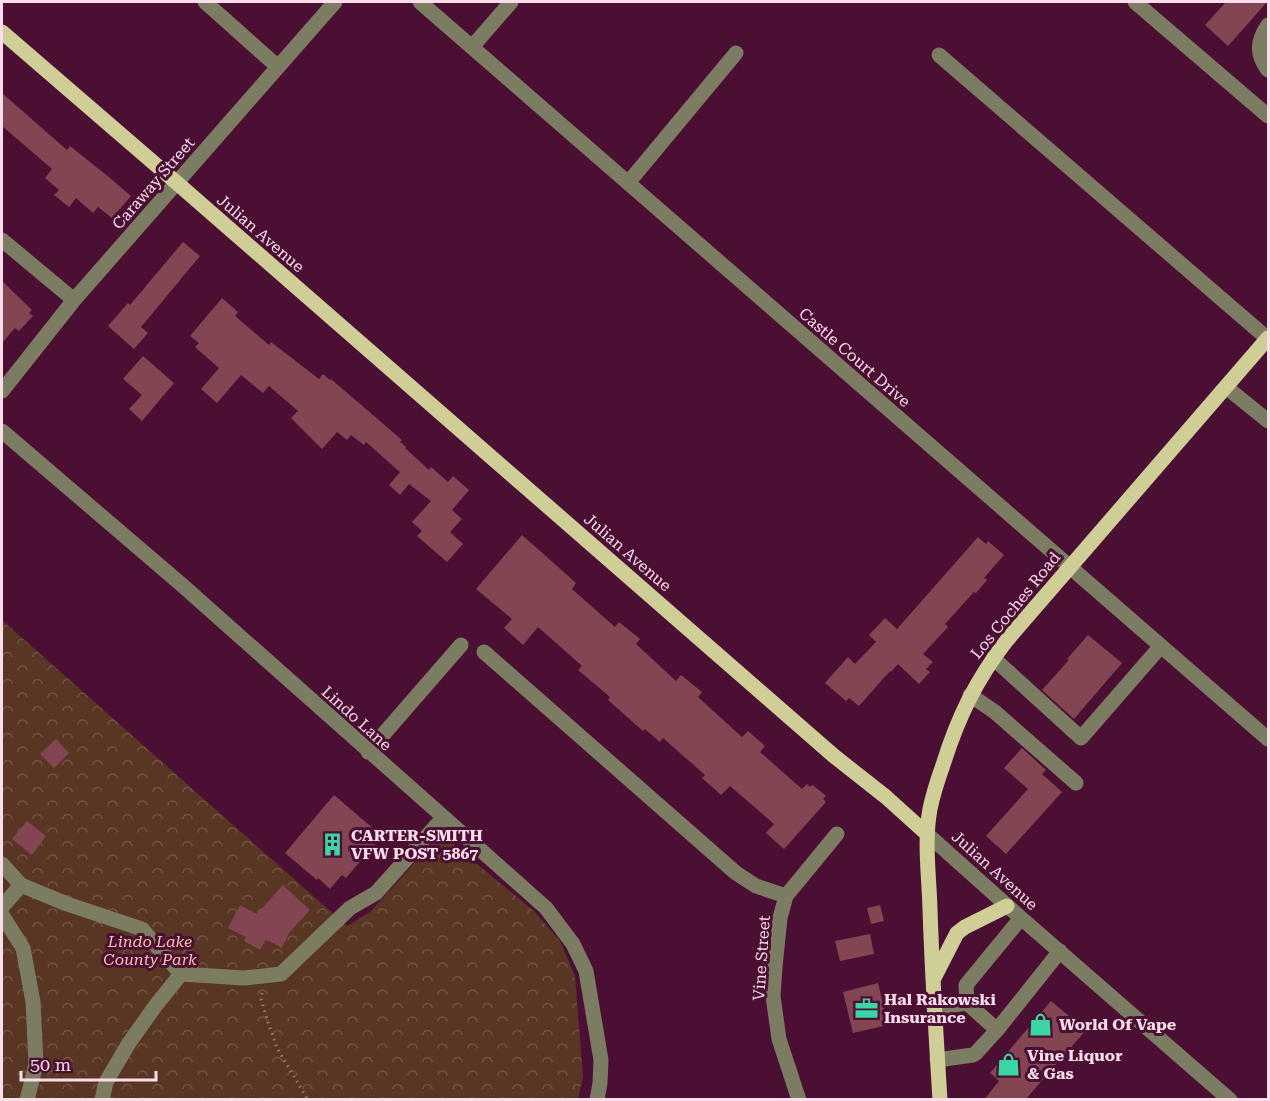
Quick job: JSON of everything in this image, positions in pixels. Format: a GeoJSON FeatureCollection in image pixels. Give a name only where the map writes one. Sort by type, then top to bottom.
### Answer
{"type":"FeatureCollection","features":[{"type":"Feature","properties":{"kind":"main road","name":"Julian Avenue"},"geometry":{"type":"LineString","coordinates":[[2,32],[825,748],[886,797],[927,834]]}},
{"type":"Feature","properties":{"kind":"main road","name":"Los Coches Road"},"geometry":{"type":"LineString","coordinates":[[940,1100],[927,834],[930,808],[938,778],[970,695],[993,658],[1268,338]]}},
{"type":"Feature","properties":{"kind":"main road"},"geometry":{"type":"LineString","coordinates":[[933,980],[957,933],[1007,906]]}},
{"type":"Feature","properties":{"kind":"street"},"geometry":{"type":"LineString","coordinates":[[205,2],[278,67]]}},
{"type":"Feature","properties":{"kind":"street","name":"Caraway Street"},"geometry":{"type":"LineString","coordinates":[[2,391],[74,300],[335,2]]}},
{"type":"Feature","properties":{"kind":"street","name":"Castle Court Drive"},"geometry":{"type":"LineString","coordinates":[[420,2],[1269,739]]}},
{"type":"Feature","properties":{"kind":"street"},"geometry":{"type":"LineString","coordinates":[[472,47],[511,2]]}},
{"type":"Feature","properties":{"kind":"street"},"geometry":{"type":"LineString","coordinates":[[1135,2],[1269,116]]}},
{"type":"Feature","properties":{"kind":"street"},"geometry":{"type":"LineString","coordinates":[[1269,25],[1261,38],[1259,50],[1269,70]]}},
{"type":"Feature","properties":{"kind":"street"},"geometry":{"type":"LineString","coordinates":[[628,183],[736,53]]}},
{"type":"Feature","properties":{"kind":"street"},"geometry":{"type":"LineString","coordinates":[[939,55],[1268,338]]}},
{"type":"Feature","properties":{"kind":"street"},"geometry":{"type":"LineString","coordinates":[[2,240],[74,300]]}},
{"type":"Feature","properties":{"kind":"street"},"geometry":{"type":"LineString","coordinates":[[1226,387],[1269,421]]}},
{"type":"Feature","properties":{"kind":"street","name":"Lindo Lane"},"geometry":{"type":"LineString","coordinates":[[2,431],[182,585],[546,908],[573,944],[586,971],[601,1060],[597,1100]]}},
{"type":"Feature","properties":{"kind":"street"},"geometry":{"type":"LineString","coordinates":[[368,752],[461,645]]}},
{"type":"Feature","properties":{"kind":"street"},"geometry":{"type":"LineString","coordinates":[[993,658],[1081,738],[1161,646]]}},
{"type":"Feature","properties":{"kind":"street"},"geometry":{"type":"LineString","coordinates":[[484,652],[736,873],[756,886],[786,896]]}},
{"type":"Feature","properties":{"kind":"street"},"geometry":{"type":"LineString","coordinates":[[970,695],[995,712],[1076,783]]}},
{"type":"Feature","properties":{"kind":"street"},"geometry":{"type":"LineString","coordinates":[[2,864],[21,885],[142,929],[181,974],[244,978],[281,974],[350,909],[376,893],[443,818]]}},
{"type":"Feature","properties":{"kind":"street","name":"Vine Street"},"geometry":{"type":"LineString","coordinates":[[799,1100],[779,1039],[773,996],[779,927],[786,896],[837,834]]}},
{"type":"Feature","properties":{"kind":"street","name":"Julian Avenue"},"geometry":{"type":"LineString","coordinates":[[927,834],[1230,1100]]}},
{"type":"Feature","properties":{"kind":"street"},"geometry":{"type":"LineString","coordinates":[[2,907],[21,885]]}},
{"type":"Feature","properties":{"kind":"street"},"geometry":{"type":"LineString","coordinates":[[2,915],[23,948],[33,1002],[36,1064],[27,1100]]}},
{"type":"Feature","properties":{"kind":"street"},"geometry":{"type":"LineString","coordinates":[[997,1030],[967,1004],[966,985],[1021,918]]}},
{"type":"Feature","properties":{"kind":"street"},"geometry":{"type":"LineString","coordinates":[[937,1060],[976,1053],[1060,951]]}},
{"type":"Feature","properties":{"kind":"street"},"geometry":{"type":"LineString","coordinates":[[102,1100],[106,1082],[129,1043],[181,974]]}},
{"type":"Feature","properties":{"kind":"street"},"geometry":{"type":"LineString","coordinates":[[934,1008],[967,1004]]}},
{"type":"Feature","properties":{"kind":"path"},"geometry":{"type":"LineString","coordinates":[[262,976],[261,999],[277,1048],[308,1100]]}},
{"type":"Feature","properties":{"kind":"green space","name":"Lindo Lake County Park"},"geometry":{"type":"Polygon","coordinates":[[[2,620],[347,926],[370,912],[441,834],[534,911],[560,941],[575,976],[583,1077],[578,1099],[2,1099],[2,620]]]}},
{"type":"Feature","properties":{"kind":"building"},"geometry":{"type":"Polygon","coordinates":[[[1226,2],[1267,2],[1228,46],[1205,25],[1226,2]]]}},
{"type":"Feature","properties":{"kind":"building"},"geometry":{"type":"Polygon","coordinates":[[[2,93],[67,150],[70,146],[131,196],[112,218],[98,207],[93,213],[76,198],[69,207],[54,195],[59,190],[45,178],[52,169],[2,126],[2,93]]]}},
{"type":"Feature","properties":{"kind":"building"},"geometry":{"type":"Polygon","coordinates":[[[183,242],[200,256],[141,327],[148,333],[134,349],[108,326],[128,303],[130,305],[183,242]]]}},
{"type":"Feature","properties":{"kind":"building"},"geometry":{"type":"Polygon","coordinates":[[[2,281],[32,310],[29,313],[33,316],[19,331],[15,328],[2,343],[2,281]]]}},
{"type":"Feature","properties":{"kind":"building"},"geometry":{"type":"Polygon","coordinates":[[[222,298],[238,312],[235,316],[269,345],[271,342],[319,379],[323,374],[331,379],[402,440],[400,442],[405,448],[429,470],[431,467],[448,482],[453,476],[469,490],[452,510],[462,519],[450,532],[463,544],[447,562],[417,536],[422,531],[412,522],[431,501],[409,484],[400,495],[389,485],[400,472],[366,442],[364,445],[351,435],[347,440],[337,432],[322,449],[291,418],[298,411],[269,386],[263,393],[241,375],[217,403],[201,389],[219,368],[195,347],[199,343],[190,336],[222,298]]]}},
{"type":"Feature","properties":{"kind":"building"},"geometry":{"type":"Polygon","coordinates":[[[143,356],[174,383],[142,421],[129,409],[142,395],[123,379],[143,356]]]}},
{"type":"Feature","properties":{"kind":"building"},"geometry":{"type":"Polygon","coordinates":[[[522,535],[576,583],[572,589],[615,627],[619,622],[640,639],[636,644],[676,681],[681,675],[702,692],[698,697],[742,737],[748,731],[765,746],[760,752],[802,789],[807,784],[810,787],[813,785],[826,796],[823,799],[826,802],[784,849],[766,833],[774,824],[730,786],[721,795],[702,778],[705,775],[663,738],[660,742],[645,729],[643,731],[608,700],[610,697],[578,670],[582,666],[538,627],[523,645],[504,628],[512,619],[476,589],[522,535]]]}},
{"type":"Feature","properties":{"kind":"building"},"geometry":{"type":"Polygon","coordinates":[[[978,537],[986,544],[988,541],[1004,555],[984,578],[987,580],[945,624],[948,627],[923,654],[933,662],[926,669],[930,672],[919,684],[898,664],[859,706],[849,698],[846,701],[825,683],[848,657],[855,664],[876,642],[869,635],[885,618],[897,629],[978,537]]]}},
{"type":"Feature","properties":{"kind":"building"},"geometry":{"type":"Polygon","coordinates":[[[1088,635],[1122,663],[1074,719],[1042,690],[1088,635]]]}},
{"type":"Feature","properties":{"kind":"building"},"geometry":{"type":"Polygon","coordinates":[[[56,739],[69,753],[54,768],[40,754],[56,739]]]}},
{"type":"Feature","properties":{"kind":"building"},"geometry":{"type":"Polygon","coordinates":[[[1022,748],[1046,770],[1042,774],[1062,792],[1006,854],[986,836],[1028,789],[1004,768],[1022,748]]]}},
{"type":"Feature","properties":{"kind":"building","name":"CARTER-SMITH VFW POST 5867"},"geometry":{"type":"Polygon","coordinates":[[[334,795],[382,836],[346,878],[342,875],[330,889],[285,853],[334,795]]]}},
{"type":"Feature","properties":{"kind":"building"},"geometry":{"type":"Polygon","coordinates":[[[27,821],[46,836],[32,855],[12,839],[27,821]]]}},
{"type":"Feature","properties":{"kind":"building"},"geometry":{"type":"Polygon","coordinates":[[[283,885],[310,910],[289,933],[282,948],[266,939],[260,950],[244,941],[246,937],[228,928],[240,905],[257,914],[283,885]]]}},
{"type":"Feature","properties":{"kind":"building"},"geometry":{"type":"Polygon","coordinates":[[[880,905],[884,921],[871,924],[867,908],[880,905]]]}},
{"type":"Feature","properties":{"kind":"building"},"geometry":{"type":"Polygon","coordinates":[[[870,934],[874,954],[840,961],[835,941],[870,934]]]}},
{"type":"Feature","properties":{"kind":"building","name":"Hal Rakowski Insurance"},"geometry":{"type":"Polygon","coordinates":[[[878,983],[888,1025],[853,1033],[843,992],[878,983]]]}},
{"type":"Feature","properties":{"kind":"building"},"geometry":{"type":"Polygon","coordinates":[[[1051,1001],[1086,1030],[1025,1100],[984,1100],[999,1081],[990,1073],[1051,1001]]]}},
{"type":"Feature","properties":{"kind":"place","name":"CARTER-SMITH VFW POST 5867"},"geometry":{"type":"Point","coordinates":[333,844]}},
{"type":"Feature","properties":{"kind":"place","name":"Hal Rakowski Insurance"},"geometry":{"type":"Point","coordinates":[866,1008]}},
{"type":"Feature","properties":{"kind":"place","name":"World Of Vape"},"geometry":{"type":"Point","coordinates":[1041,1024]}},
{"type":"Feature","properties":{"kind":"place","name":"Vine Liquor & Gas"},"geometry":{"type":"Point","coordinates":[1009,1064]}}]}
